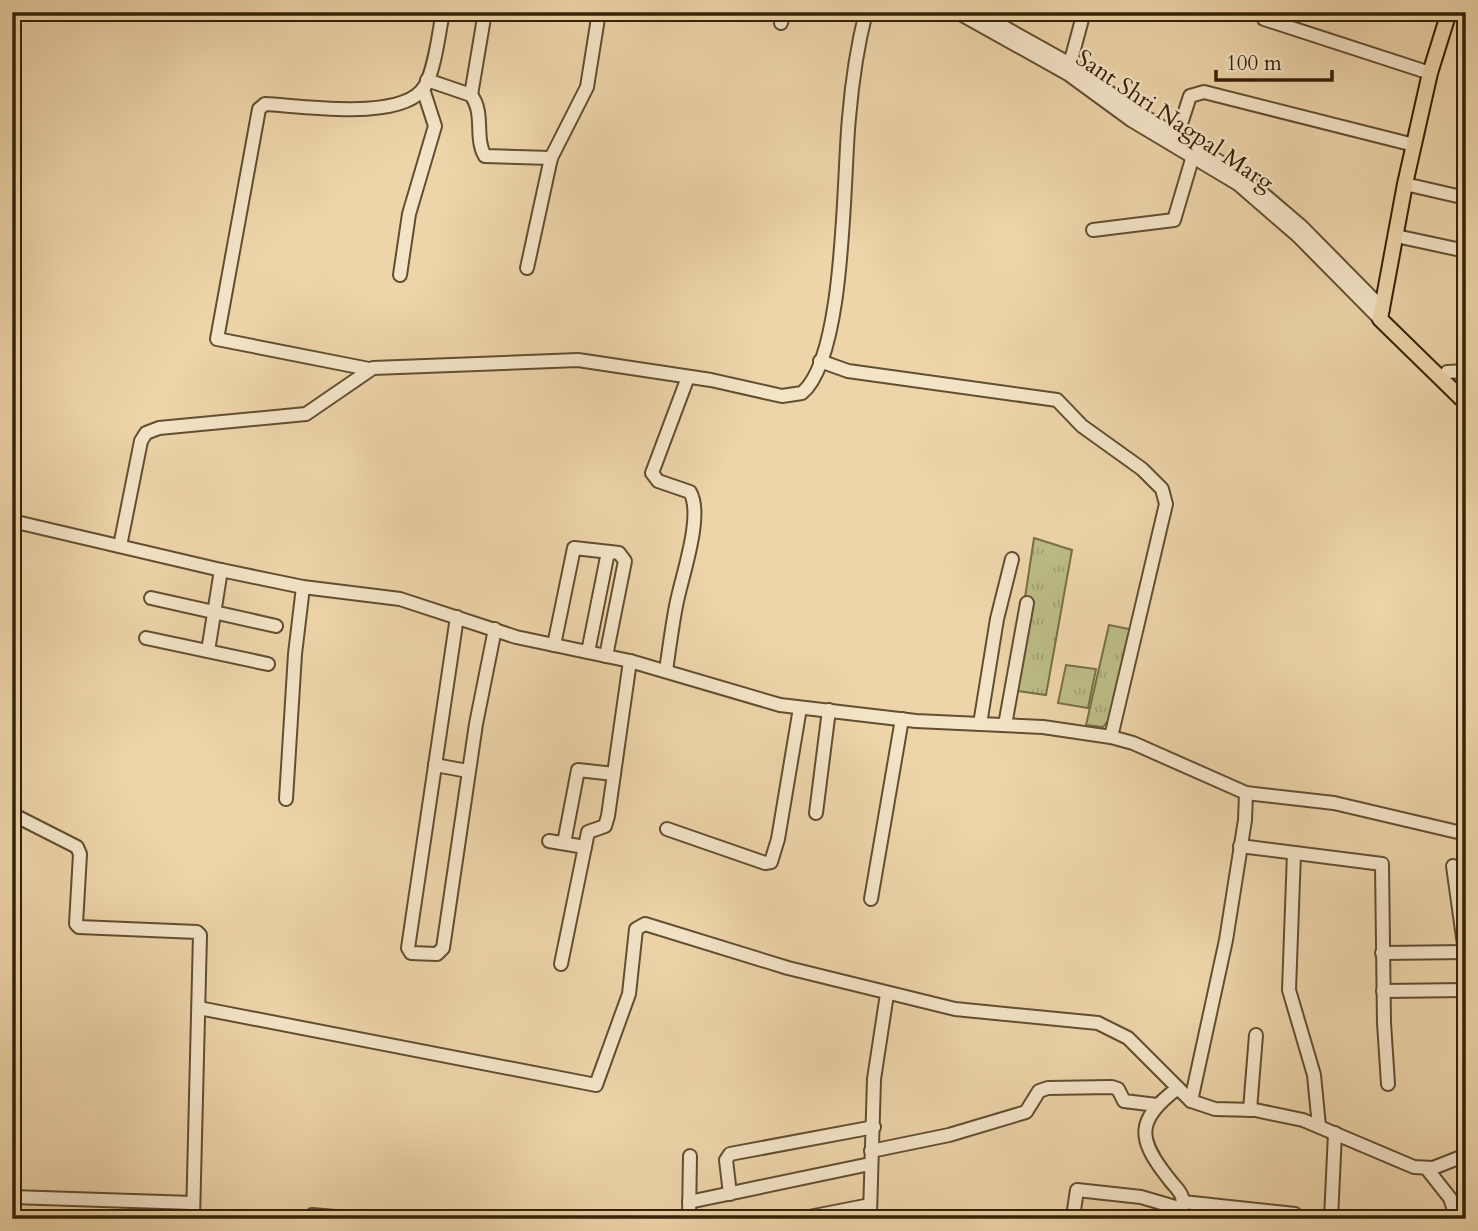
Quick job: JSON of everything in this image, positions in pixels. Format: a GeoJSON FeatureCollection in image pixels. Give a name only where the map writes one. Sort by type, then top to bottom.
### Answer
{"type":"FeatureCollection","features":[{"type":"Feature","properties":{"kind":"main road"},"geometry":{"type":"LineString","coordinates":[[1381,314],[1405,184],[1430,74],[1449,12]]}},
{"type":"Feature","properties":{"kind":"main road","name":"Sant Shri Nagpal Marg"},"geometry":{"type":"LineString","coordinates":[[1381,314],[1466,391]]}},
{"type":"Feature","properties":{"kind":"main road","name":"Sant Shri Nagpal Marg"},"geometry":{"type":"LineString","coordinates":[[1381,314],[1466,403]]}},
{"type":"Feature","properties":{"kind":"street"},"geometry":{"type":"LineString","coordinates":[[400,275],[409,214],[435,126],[425,84],[443,12]]}},
{"type":"Feature","properties":{"kind":"street"},"geometry":{"type":"LineString","coordinates":[[485,12],[471,95],[478,111],[481,146],[485,156],[551,158]]}},
{"type":"Feature","properties":{"kind":"street"},"geometry":{"type":"LineString","coordinates":[[527,268],[551,158],[587,87],[599,12]]}},
{"type":"Feature","properties":{"kind":"street"},"geometry":{"type":"LineString","coordinates":[[425,84],[396,106],[369,108],[265,104],[259,109],[217,339],[369,369],[578,360],[795,397],[806,390],[820,361],[832,323],[848,120],[856,51],[866,12]]}},
{"type":"Feature","properties":{"kind":"street","name":"Sant Shri Nagpal Marg"},"geometry":{"type":"LineString","coordinates":[[957,12],[1068,74],[1131,120],[1240,174],[1301,226],[1381,314]]}},
{"type":"Feature","properties":{"kind":"street","name":"Sant Shri Nagpal Marg"},"geometry":{"type":"LineString","coordinates":[[977,12],[1070,64],[1134,110],[1177,136],[1193,152]]}},
{"type":"Feature","properties":{"kind":"street"},"geometry":{"type":"LineString","coordinates":[[1070,64],[1084,12]]}},
{"type":"Feature","properties":{"kind":"street"},"geometry":{"type":"LineString","coordinates":[[1262,12],[1264,19],[1430,74]]}},
{"type":"Feature","properties":{"kind":"street"},"geometry":{"type":"LineString","coordinates":[[425,84],[471,95]]}},
{"type":"Feature","properties":{"kind":"street"},"geometry":{"type":"LineString","coordinates":[[1177,136],[1190,96],[1204,92],[1414,145]]}},
{"type":"Feature","properties":{"kind":"street"},"geometry":{"type":"LineString","coordinates":[[1093,230],[1174,220],[1193,152]]}},
{"type":"Feature","properties":{"kind":"street"},"geometry":{"type":"LineString","coordinates":[[1405,184],[1466,198]]}},
{"type":"Feature","properties":{"kind":"street"},"geometry":{"type":"LineString","coordinates":[[1396,236],[1466,251]]}},
{"type":"Feature","properties":{"kind":"street"},"geometry":{"type":"LineString","coordinates":[[820,361],[860,373],[1057,400],[1082,426],[1142,469],[1162,489],[1166,504],[1111,737]]}},
{"type":"Feature","properties":{"kind":"street"},"geometry":{"type":"LineString","coordinates":[[120,546],[141,442],[146,433],[159,428],[306,414],[369,369]]}},
{"type":"Feature","properties":{"kind":"street"},"geometry":{"type":"LineString","coordinates":[[1447,372],[1466,371]]}},
{"type":"Feature","properties":{"kind":"street"},"geometry":{"type":"LineString","coordinates":[[666,671],[676,603],[689,553],[694,501],[690,492],[658,481],[652,472],[688,377]]}},
{"type":"Feature","properties":{"kind":"street"},"geometry":{"type":"LineString","coordinates":[[12,521],[303,587],[387,597],[554,645],[666,671],[769,703],[902,719],[1005,725],[1111,737],[1133,743],[1246,793],[1334,803],[1466,834]]}},
{"type":"Feature","properties":{"kind":"street"},"geometry":{"type":"LineString","coordinates":[[554,645],[574,548],[620,554],[625,561],[606,656]]}},
{"type":"Feature","properties":{"kind":"street"},"geometry":{"type":"LineString","coordinates":[[588,652],[608,552]]}},
{"type":"Feature","properties":{"kind":"street"},"geometry":{"type":"LineString","coordinates":[[980,724],[997,619],[1012,559]]}},
{"type":"Feature","properties":{"kind":"street"},"geometry":{"type":"LineString","coordinates":[[208,651],[221,570]]}},
{"type":"Feature","properties":{"kind":"street"},"geometry":{"type":"LineString","coordinates":[[286,799],[295,654],[303,587]]}},
{"type":"Feature","properties":{"kind":"street"},"geometry":{"type":"LineString","coordinates":[[151,598],[276,626]]}},
{"type":"Feature","properties":{"kind":"street"},"geometry":{"type":"LineString","coordinates":[[1005,725],[1027,603]]}},
{"type":"Feature","properties":{"kind":"street"},"geometry":{"type":"LineString","coordinates":[[457,617],[408,948],[411,953],[437,954],[443,948],[468,771],[495,629]]}},
{"type":"Feature","properties":{"kind":"street"},"geometry":{"type":"LineString","coordinates":[[146,638],[268,664]]}},
{"type":"Feature","properties":{"kind":"street"},"geometry":{"type":"LineString","coordinates":[[561,964],[589,832],[606,824],[629,661]]}},
{"type":"Feature","properties":{"kind":"street"},"geometry":{"type":"LineString","coordinates":[[667,829],[765,863],[771,862],[778,839],[800,708]]}},
{"type":"Feature","properties":{"kind":"street"},"geometry":{"type":"LineString","coordinates":[[816,813],[829,710]]}},
{"type":"Feature","properties":{"kind":"street"},"geometry":{"type":"LineString","coordinates":[[872,899],[902,719]]}},
{"type":"Feature","properties":{"kind":"street"},"geometry":{"type":"LineString","coordinates":[[435,765],[468,771]]}},
{"type":"Feature","properties":{"kind":"street"},"geometry":{"type":"LineString","coordinates":[[564,843],[578,770],[614,774]]}},
{"type":"Feature","properties":{"kind":"street"},"geometry":{"type":"LineString","coordinates":[[1191,1101],[1226,940],[1246,793]]}},
{"type":"Feature","properties":{"kind":"street"},"geometry":{"type":"LineString","coordinates":[[12,814],[69,841],[79,849],[76,924],[79,928],[199,933],[193,1219]]}},
{"type":"Feature","properties":{"kind":"street"},"geometry":{"type":"LineString","coordinates":[[549,841],[585,847]]}},
{"type":"Feature","properties":{"kind":"street"},"geometry":{"type":"LineString","coordinates":[[1240,846],[1382,864],[1383,991],[1388,1084]]}},
{"type":"Feature","properties":{"kind":"street"},"geometry":{"type":"LineString","coordinates":[[1294,853],[1289,990],[1314,1075],[1320,1126]]}},
{"type":"Feature","properties":{"kind":"street"},"geometry":{"type":"LineString","coordinates":[[1382,953],[1465,952],[1453,866]]}},
{"type":"Feature","properties":{"kind":"street"},"geometry":{"type":"LineString","coordinates":[[199,1008],[596,1085],[624,1014],[631,981],[636,929],[642,924],[887,994],[965,1011],[1079,1019],[1107,1026],[1140,1049],[1191,1101],[1215,1109],[1250,1110],[1320,1126],[1402,1163],[1427,1169],[1466,1155]]}},
{"type":"Feature","properties":{"kind":"street"},"geometry":{"type":"LineString","coordinates":[[1383,991],[1466,989]]}},
{"type":"Feature","properties":{"kind":"street"},"geometry":{"type":"LineString","coordinates":[[799,1219],[870,1210],[874,1079],[887,994]]}},
{"type":"Feature","properties":{"kind":"street"},"geometry":{"type":"LineString","coordinates":[[1250,1110],[1256,1035]]}},
{"type":"Feature","properties":{"kind":"street"},"geometry":{"type":"LineString","coordinates":[[689,1202],[870,1158],[1026,1112],[1039,1091],[1048,1088],[1112,1087],[1118,1089],[1124,1101],[1157,1105]]}},
{"type":"Feature","properties":{"kind":"street"},"geometry":{"type":"LineString","coordinates":[[1178,1088],[1157,1105],[1148,1121],[1145,1144],[1180,1192],[1181,1210]]}},
{"type":"Feature","properties":{"kind":"street"},"geometry":{"type":"LineString","coordinates":[[730,1194],[726,1160],[730,1154],[874,1127]]}},
{"type":"Feature","properties":{"kind":"street"},"geometry":{"type":"LineString","coordinates":[[1331,1219],[1335,1133]]}},
{"type":"Feature","properties":{"kind":"street"},"geometry":{"type":"LineString","coordinates":[[689,1219],[690,1156]]}},
{"type":"Feature","properties":{"kind":"street"},"geometry":{"type":"LineString","coordinates":[[1427,1169],[1450,1198],[1457,1219]]}},
{"type":"Feature","properties":{"kind":"street"},"geometry":{"type":"LineString","coordinates":[[1073,1217],[1074,1194],[1077,1189],[1141,1197],[1181,1210],[1295,1214]]}},
{"type":"Feature","properties":{"kind":"street"},"geometry":{"type":"LineString","coordinates":[[12,1197],[193,1203]]}},
{"type":"Feature","properties":{"kind":"street"},"geometry":{"type":"LineString","coordinates":[[313,1214],[359,1219]]}},
{"type":"Feature","properties":{"kind":"green space"},"geometry":{"type":"Polygon","coordinates":[[[1034,538],[1072,550],[1046,695],[1011,690],[1034,538]]]}},
{"type":"Feature","properties":{"kind":"green space"},"geometry":{"type":"Polygon","coordinates":[[[1109,625],[1134,630],[1111,717],[1103,727],[1086,725],[1109,625]]]}},
{"type":"Feature","properties":{"kind":"green space"},"geometry":{"type":"Polygon","coordinates":[[[1066,665],[1096,669],[1088,708],[1058,703],[1066,665]]]}}]}
